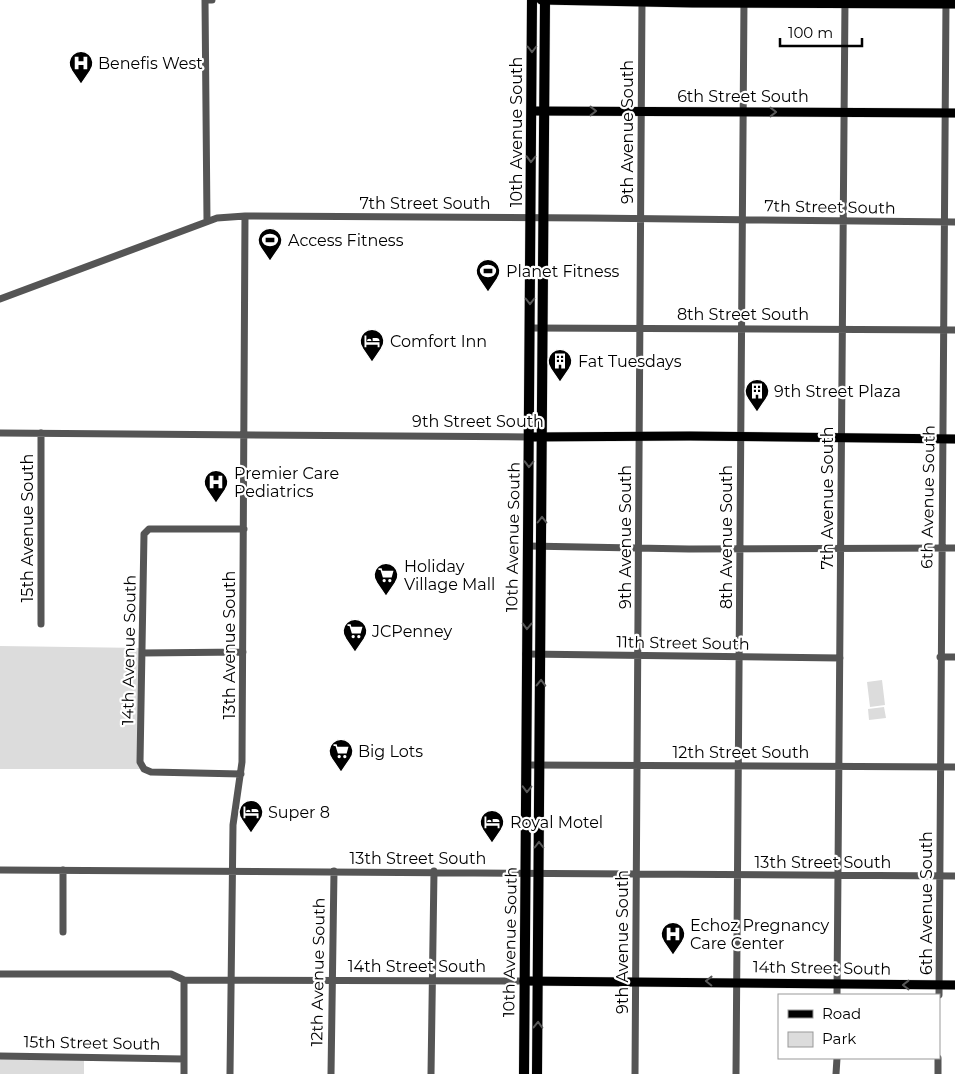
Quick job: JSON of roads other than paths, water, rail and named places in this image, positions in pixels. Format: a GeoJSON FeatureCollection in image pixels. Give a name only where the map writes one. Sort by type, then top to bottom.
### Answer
{"type":"FeatureCollection","features":[{"type":"Feature","properties":{"kind":"highway","name":"10th Avenue South"},"geometry":{"type":"LineString","coordinates":[[524,1074],[532,0]]}},
{"type":"Feature","properties":{"kind":"highway","name":"10th Avenue South"},"geometry":{"type":"LineString","coordinates":[[537,1074],[542,546],[544,0]]}},
{"type":"Feature","properties":{"kind":"main road"},"geometry":{"type":"LineString","coordinates":[[544,0],[949,3]]}},
{"type":"Feature","properties":{"kind":"main road","name":"6th Street South"},"geometry":{"type":"LineString","coordinates":[[532,111],[955,113]]}},
{"type":"Feature","properties":{"kind":"main road","name":"9th Street South"},"geometry":{"type":"LineString","coordinates":[[530,436],[955,439]]}},
{"type":"Feature","properties":{"kind":"main road","name":"14th Street South"},"geometry":{"type":"LineString","coordinates":[[524,981],[955,985]]}},
{"type":"Feature","properties":{"kind":"street"},"geometry":{"type":"LineString","coordinates":[[207,221],[205,0],[212,0]]}},
{"type":"Feature","properties":{"kind":"street","name":"9th Avenue South"},"geometry":{"type":"LineString","coordinates":[[635,1074],[642,1]]}},
{"type":"Feature","properties":{"kind":"street","name":"7th Avenue South"},"geometry":{"type":"LineString","coordinates":[[837,994],[845,1]]}},
{"type":"Feature","properties":{"kind":"street","name":"8th Avenue South"},"geometry":{"type":"LineString","coordinates":[[736,1074],[744,2]]}},
{"type":"Feature","properties":{"kind":"street","name":"6th Avenue South"},"geometry":{"type":"LineString","coordinates":[[939,994],[944,113],[949,3]]}},
{"type":"Feature","properties":{"kind":"street","name":"7th Street South"},"geometry":{"type":"LineString","coordinates":[[0,299],[218,218],[245,216],[955,222]]}},
{"type":"Feature","properties":{"kind":"street","name":"13th Avenue South"},"geometry":{"type":"LineString","coordinates":[[230,1074],[233,825],[241,774],[245,216]]}},
{"type":"Feature","properties":{"kind":"street","name":"8th Street South"},"geometry":{"type":"LineString","coordinates":[[530,328],[955,330]]}},
{"type":"Feature","properties":{"kind":"street","name":"9th Street South"},"geometry":{"type":"LineString","coordinates":[[0,433],[530,436]]}},
{"type":"Feature","properties":{"kind":"street","name":"15th Avenue South"},"geometry":{"type":"LineString","coordinates":[[41,433],[41,624]]}},
{"type":"Feature","properties":{"kind":"street","name":"14th Avenue South"},"geometry":{"type":"LineString","coordinates":[[241,774],[150,772],[144,769],[140,762],[144,534],[149,529],[244,529]]}},
{"type":"Feature","properties":{"kind":"street"},"geometry":{"type":"LineString","coordinates":[[528,546],[955,548]]}},
{"type":"Feature","properties":{"kind":"street"},"geometry":{"type":"LineString","coordinates":[[142,653],[243,652]]}},
{"type":"Feature","properties":{"kind":"street","name":"11th Street South"},"geometry":{"type":"LineString","coordinates":[[526,654],[840,658]]}},
{"type":"Feature","properties":{"kind":"street"},"geometry":{"type":"LineString","coordinates":[[940,657],[955,657]]}},
{"type":"Feature","properties":{"kind":"street","name":"12th Street South"},"geometry":{"type":"LineString","coordinates":[[527,765],[955,767]]}},
{"type":"Feature","properties":{"kind":"street","name":"13th Street South"},"geometry":{"type":"LineString","coordinates":[[0,870],[955,876]]}},
{"type":"Feature","properties":{"kind":"street"},"geometry":{"type":"LineString","coordinates":[[63,870],[63,932]]}},
{"type":"Feature","properties":{"kind":"street","name":"12th Avenue South"},"geometry":{"type":"LineString","coordinates":[[331,1074],[334,871]]}},
{"type":"Feature","properties":{"kind":"street"},"geometry":{"type":"LineString","coordinates":[[432,1074],[434,872]]}},
{"type":"Feature","properties":{"kind":"street","name":"14th Street South"},"geometry":{"type":"LineString","coordinates":[[0,974],[171,974],[184,980],[524,981]]}},
{"type":"Feature","properties":{"kind":"street"},"geometry":{"type":"LineString","coordinates":[[184,980],[184,1074]]}},
{"type":"Feature","properties":{"kind":"street","name":"15th Street South"},"geometry":{"type":"LineString","coordinates":[[0,1056],[184,1059]]}},
{"type":"Feature","properties":{"kind":"street"},"geometry":{"type":"LineString","coordinates":[[836,1074],[837,1059]]}},
{"type":"Feature","properties":{"kind":"street"},"geometry":{"type":"LineString","coordinates":[[938,1059],[938,1074]]}},
{"type":"Feature","properties":{"kind":"place","name":"Benefis West"},"geometry":{"type":"Point","coordinates":[81,84]}},
{"type":"Feature","properties":{"kind":"place","name":"Access Fitness"},"geometry":{"type":"Point","coordinates":[270,261]}},
{"type":"Feature","properties":{"kind":"place","name":"Planet Fitness"},"geometry":{"type":"Point","coordinates":[488,292]}},
{"type":"Feature","properties":{"kind":"place","name":"Comfort Inn"},"geometry":{"type":"Point","coordinates":[372,362]}},
{"type":"Feature","properties":{"kind":"place","name":"Fat Tuesdays"},"geometry":{"type":"Point","coordinates":[560,382]}},
{"type":"Feature","properties":{"kind":"place","name":"9th Street Plaza"},"geometry":{"type":"Point","coordinates":[757,412]}},
{"type":"Feature","properties":{"kind":"place","name":"Premier Care Pediatrics"},"geometry":{"type":"Point","coordinates":[216,503]}},
{"type":"Feature","properties":{"kind":"place","name":"Holiday Village Mall"},"geometry":{"type":"Point","coordinates":[386,596]}},
{"type":"Feature","properties":{"kind":"place","name":"JCPenney"},"geometry":{"type":"Point","coordinates":[355,652]}},
{"type":"Feature","properties":{"kind":"place","name":"Big Lots"},"geometry":{"type":"Point","coordinates":[341,772]}},
{"type":"Feature","properties":{"kind":"place","name":"Super 8"},"geometry":{"type":"Point","coordinates":[251,833]}},
{"type":"Feature","properties":{"kind":"place","name":"Royal Motel"},"geometry":{"type":"Point","coordinates":[492,843]}},
{"type":"Feature","properties":{"kind":"place","name":"Echoz Pregnancy Care Center"},"geometry":{"type":"Point","coordinates":[673,955]}}]}
